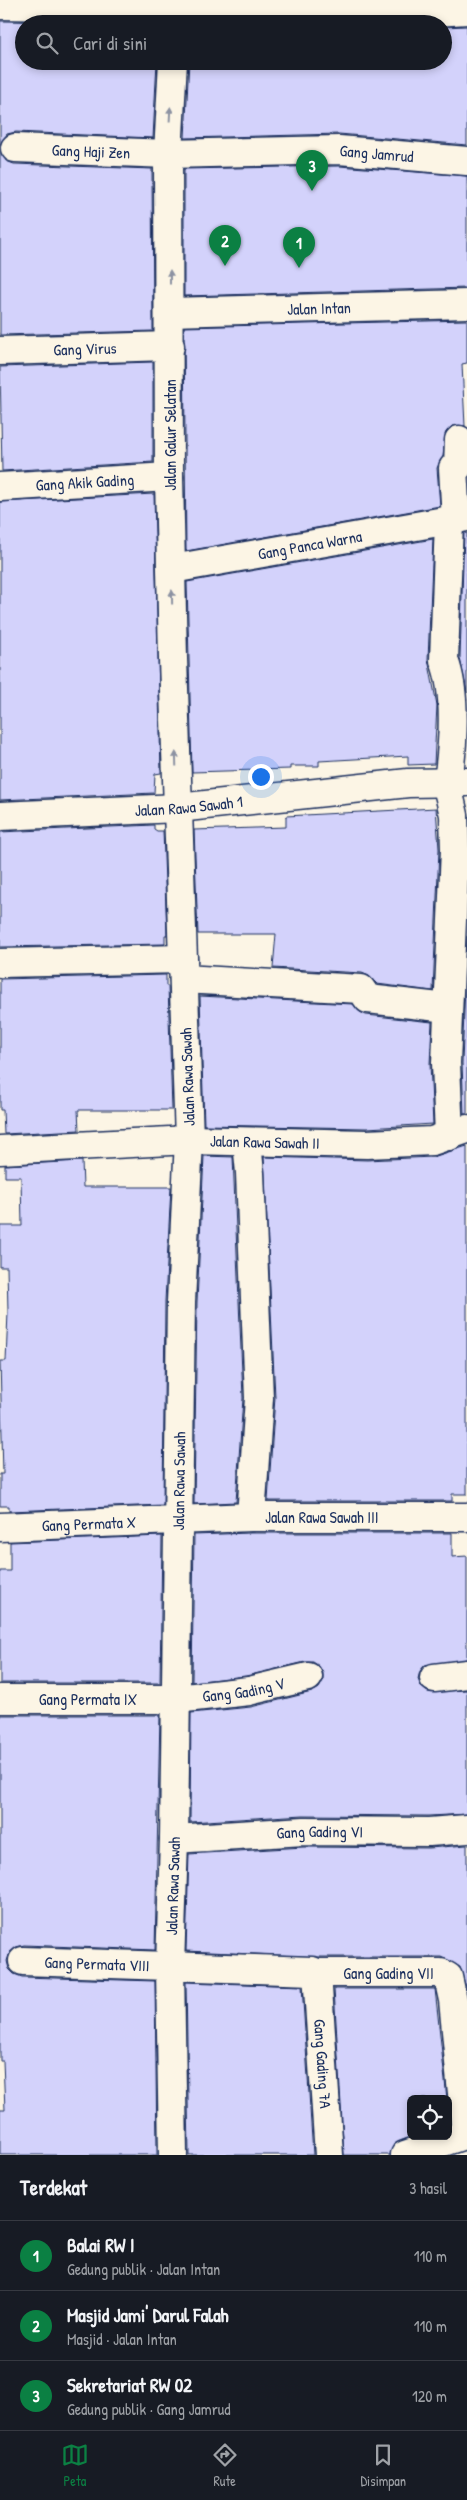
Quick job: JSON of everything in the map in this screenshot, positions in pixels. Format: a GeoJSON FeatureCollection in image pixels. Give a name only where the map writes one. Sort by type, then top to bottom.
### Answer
{"type":"FeatureCollection","features":[{"type":"Feature","properties":{"kind":"street"},"geometry":{"type":"LineString","coordinates":[[0,5],[176,10],[435,12],[467,10]]}},
{"type":"Feature","properties":{"kind":"street","name":"Jalan Galur Selatan"},"geometry":{"type":"LineString","coordinates":[[173,70],[168,154],[170,312],[169,477],[178,808]]}},
{"type":"Feature","properties":{"kind":"street","name":"Gang Haji Zen"},"geometry":{"type":"LineString","coordinates":[[15,148],[168,154]]}},
{"type":"Feature","properties":{"kind":"street","name":"Gang Jamrud"},"geometry":{"type":"LineString","coordinates":[[168,154],[339,150],[467,161]]}},
{"type":"Feature","properties":{"kind":"street","name":"Jalan Intan"},"geometry":{"type":"LineString","coordinates":[[170,312],[467,304]]}},
{"type":"Feature","properties":{"kind":"street","name":"Gang Virus"},"geometry":{"type":"LineString","coordinates":[[0,351],[170,346]]}},
{"type":"Feature","properties":{"kind":"street"},"geometry":{"type":"LineString","coordinates":[[458,1133],[446,1063],[456,849],[450,676],[444,660],[458,519],[453,468],[458,467],[459,440]]}},
{"type":"Feature","properties":{"kind":"street","name":"Gang Akik Gading"},"geometry":{"type":"LineString","coordinates":[[0,487],[169,477]]}},
{"type":"Feature","properties":{"kind":"street","name":"Gang Panca Warna"},"geometry":{"type":"LineString","coordinates":[[172,569],[458,519]]}},
{"type":"Feature","properties":{"kind":"street","name":"Jalan Rawa Sawah 1"},"geometry":{"type":"LineString","coordinates":[[0,816],[178,808],[408,783],[454,784]]}},
{"type":"Feature","properties":{"kind":"street","name":"Jalan Rawa Sawah"},"geometry":{"type":"LineString","coordinates":[[172,2155],[170,1967],[174,1839],[181,1302],[189,1140],[178,808]]}},
{"type":"Feature","properties":{"kind":"street"},"geometry":{"type":"LineString","coordinates":[[0,963],[183,969],[361,989],[368,998],[448,1008]]}},
{"type":"Feature","properties":{"kind":"street","name":"Jalan Rawa Sawah II"},"geometry":{"type":"LineString","coordinates":[[0,1150],[189,1140],[376,1143],[432,1141],[458,1133]]}},
{"type":"Feature","properties":{"kind":"street"},"geometry":{"type":"LineString","coordinates":[[247,1142],[250,1173],[259,1398],[251,1517]]}},
{"type":"Feature","properties":{"kind":"street","name":"Jalan Rawa Sawah III"},"geometry":{"type":"LineString","coordinates":[[178,1520],[251,1517],[467,1517]]}},
{"type":"Feature","properties":{"kind":"street","name":"Gang Permata X"},"geometry":{"type":"LineString","coordinates":[[0,1527],[178,1520]]}},
{"type":"Feature","properties":{"kind":"street"},"geometry":{"type":"LineString","coordinates":[[434,1678],[467,1674]]}},
{"type":"Feature","properties":{"kind":"street","name":"Gang Gading V"},"geometry":{"type":"LineString","coordinates":[[176,1699],[249,1691],[308,1677]]}},
{"type":"Feature","properties":{"kind":"street","name":"Gang Permata IX"},"geometry":{"type":"LineString","coordinates":[[0,1699],[176,1699]]}},
{"type":"Feature","properties":{"kind":"street","name":"Gang Gading VI"},"geometry":{"type":"LineString","coordinates":[[174,1839],[304,1831],[430,1832],[467,1829]]}},
{"type":"Feature","properties":{"kind":"street","name":"Gang Permata VIII"},"geometry":{"type":"LineString","coordinates":[[23,1961],[170,1967]]}},
{"type":"Feature","properties":{"kind":"street","name":"Gang Gading VII"},"geometry":{"type":"LineString","coordinates":[[170,1967],[312,1971],[317,1974],[441,1973],[448,1977],[454,2000],[467,2134]]}},
{"type":"Feature","properties":{"kind":"street","name":"Gang Gading 7A"},"geometry":{"type":"LineString","coordinates":[[317,1974],[329,2155]]}},
{"type":"Feature","properties":{"kind":"street"},"geometry":{"type":"LineString","coordinates":[[405,2155],[467,2134]]}},
{"type":"Feature","properties":{"kind":"building"},"geometry":{"type":"Polygon","coordinates":[[[0,21],[15,21],[15,70],[157,70],[153,138],[16,132],[7,134],[0,145],[0,21]]]}},
{"type":"Feature","properties":{"kind":"building"},"geometry":{"type":"Polygon","coordinates":[[[467,26],[467,145],[339,134],[185,138],[189,70],[452,70],[452,27],[467,26]]]}},
{"type":"Feature","properties":{"kind":"building"},"geometry":{"type":"Polygon","coordinates":[[[0,150],[6,161],[14,164],[152,169],[153,331],[0,335],[0,150]]]}},
{"type":"Feature","properties":{"kind":"building"},"geometry":{"type":"Polygon","coordinates":[[[339,166],[467,176],[467,288],[184,296],[184,169],[339,166]]]}},
{"type":"Feature","properties":{"kind":"building"},"geometry":{"type":"Polygon","coordinates":[[[467,320],[467,363],[462,364],[465,426],[452,426],[446,432],[443,456],[437,468],[440,506],[186,551],[184,327],[467,320]]]}},
{"type":"Feature","properties":{"kind":"building"},"geometry":{"type":"Polygon","coordinates":[[[153,362],[153,462],[2,471],[0,367],[153,362]]]}},
{"type":"Feature","properties":{"kind":"building"},"geometry":{"type":"Polygon","coordinates":[[[154,494],[161,773],[155,774],[154,793],[0,800],[0,502],[154,494]]]}},
{"type":"Feature","properties":{"kind":"building"},"geometry":{"type":"Polygon","coordinates":[[[464,533],[467,533],[467,693],[460,658],[464,533]]]}},
{"type":"Feature","properties":{"kind":"building"},"geometry":{"type":"Polygon","coordinates":[[[433,539],[428,659],[437,705],[434,764],[408,765],[408,756],[319,761],[319,766],[290,766],[290,769],[192,772],[187,582],[433,539]]]}},
{"type":"Feature","properties":{"kind":"building"},"geometry":{"type":"Polygon","coordinates":[[[436,808],[439,849],[433,991],[377,984],[369,976],[362,973],[273,968],[276,934],[198,934],[194,830],[286,827],[286,816],[436,808]]]}},
{"type":"Feature","properties":{"kind":"building"},"geometry":{"type":"Polygon","coordinates":[[[154,825],[154,829],[157,831],[163,831],[167,935],[165,935],[165,944],[0,947],[0,832],[154,825]]]}},
{"type":"Feature","properties":{"kind":"building"},"geometry":{"type":"Polygon","coordinates":[[[467,936],[467,1114],[464,1114],[462,1063],[467,936]]]}},
{"type":"Feature","properties":{"kind":"building"},"geometry":{"type":"Polygon","coordinates":[[[166,975],[166,986],[168,986],[172,1110],[78,1110],[79,1130],[4,1134],[3,1110],[0,1110],[0,979],[166,975]]]}},
{"type":"Feature","properties":{"kind":"building"},"geometry":{"type":"Polygon","coordinates":[[[200,996],[353,1004],[360,1012],[366,1015],[432,1022],[430,1064],[433,1124],[367,1128],[204,1125],[200,996]]]}},
{"type":"Feature","properties":{"kind":"building"},"geometry":{"type":"Polygon","coordinates":[[[467,1146],[467,1494],[452,1494],[452,1501],[268,1501],[275,1397],[264,1157],[367,1160],[433,1157],[467,1146]]]}},
{"type":"Feature","properties":{"kind":"building"},"geometry":{"type":"Polygon","coordinates":[[[204,1156],[233,1157],[243,1398],[236,1502],[194,1504],[197,1302],[204,1156]]]}},
{"type":"Feature","properties":{"kind":"building"},"geometry":{"type":"Polygon","coordinates":[[[82,1161],[83,1187],[171,1187],[165,1301],[163,1505],[9,1511],[9,1506],[0,1506],[0,1474],[3,1474],[0,1361],[6,1361],[8,1312],[7,1267],[0,1267],[0,1226],[22,1226],[21,1177],[5,1177],[5,1165],[82,1161]]]}},
{"type":"Feature","properties":{"kind":"building"},"geometry":{"type":"Polygon","coordinates":[[[251,1533],[452,1533],[452,1557],[467,1556],[467,1659],[425,1665],[420,1671],[418,1679],[421,1687],[428,1692],[467,1690],[467,1814],[428,1816],[303,1815],[190,1822],[191,1713],[251,1707],[312,1692],[319,1688],[323,1681],[323,1673],[319,1666],[313,1662],[305,1662],[246,1676],[192,1682],[194,1535],[251,1533]]]}},
{"type":"Feature","properties":{"kind":"building"},"geometry":{"type":"Polygon","coordinates":[[[162,1536],[160,1683],[0,1683],[0,1571],[10,1571],[10,1542],[162,1536]]]}},
{"type":"Feature","properties":{"kind":"building"},"geometry":{"type":"Polygon","coordinates":[[[0,1715],[160,1715],[155,1950],[24,1945],[16,1947],[10,1952],[7,1961],[9,1969],[14,1974],[22,1977],[155,1981],[157,2155],[0,2155],[0,2110],[5,2110],[3,2061],[0,2061],[0,1715]]]}},
{"type":"Feature","properties":{"kind":"building"},"geometry":{"type":"Polygon","coordinates":[[[467,1845],[467,1991],[460,1967],[441,1957],[320,1957],[186,1951],[189,1854],[304,1847],[429,1848],[467,1845]]]}},
{"type":"Feature","properties":{"kind":"building"},"geometry":{"type":"Polygon","coordinates":[[[186,1982],[302,1986],[313,2155],[189,2155],[186,1982]]]}},
{"type":"Feature","properties":{"kind":"building"},"geometry":{"type":"Polygon","coordinates":[[[334,1989],[435,1989],[447,2095],[407,2095],[407,2138],[394,2144],[390,2155],[344,2155],[334,1989]]]}},
{"type":"Feature","properties":{"kind":"place","name":"Sekretariat RW 02"},"geometry":{"type":"Point","coordinates":[312,191]}},
{"type":"Feature","properties":{"kind":"place","name":"Masjid Jami' Darul Falah"},"geometry":{"type":"Point","coordinates":[225,266]}},
{"type":"Feature","properties":{"kind":"place","name":"Balai RW I"},"geometry":{"type":"Point","coordinates":[299,268]}}]}
